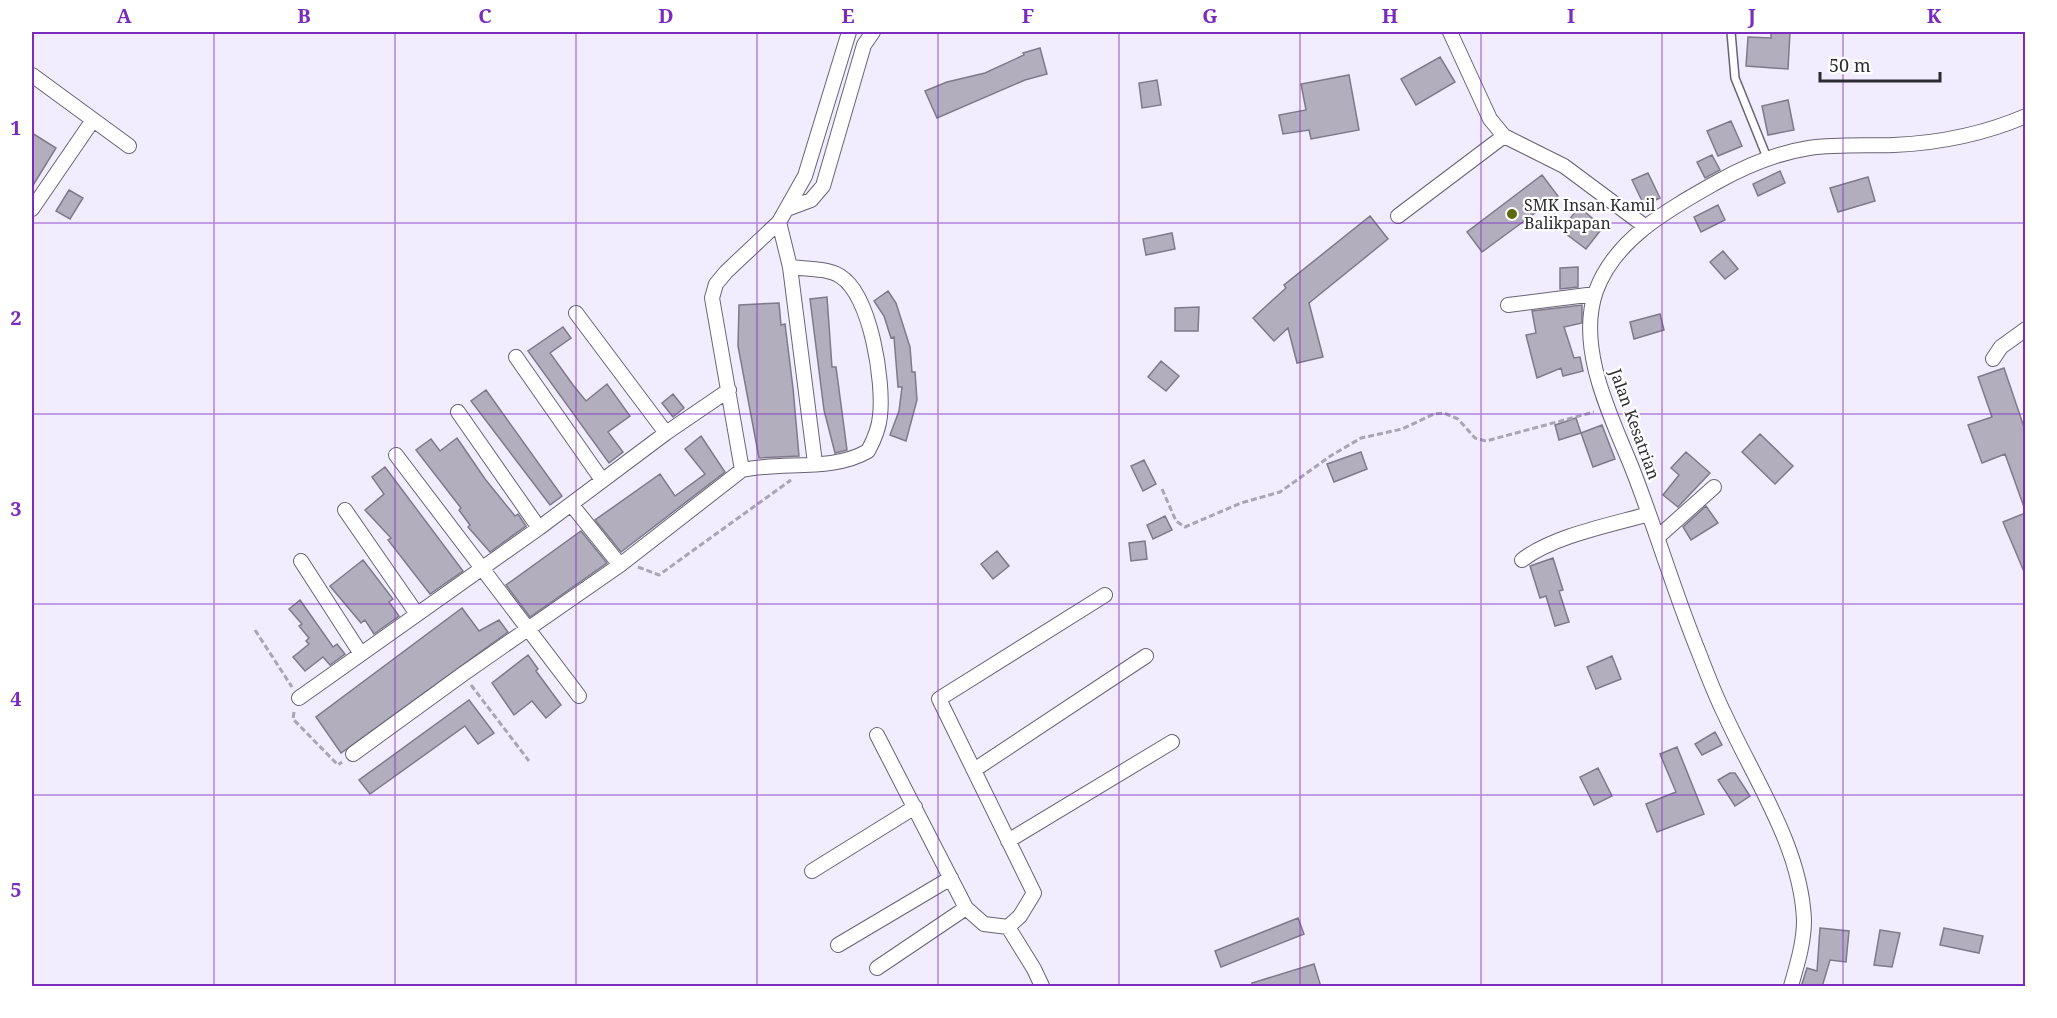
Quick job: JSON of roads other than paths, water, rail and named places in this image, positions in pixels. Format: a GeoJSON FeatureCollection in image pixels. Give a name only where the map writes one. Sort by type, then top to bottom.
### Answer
{"type":"FeatureCollection","features":[{"type":"Feature","properties":{"kind":"street"},"geometry":{"type":"LineString","coordinates":[[742,470],[712,298],[716,284],[726,272],[779,222],[805,176],[849,32]]}},
{"type":"Feature","properties":{"kind":"street"},"geometry":{"type":"LineString","coordinates":[[787,209],[811,200],[823,186],[864,45],[873,32]]}},
{"type":"Feature","properties":{"kind":"street"},"geometry":{"type":"LineString","coordinates":[[1450,32],[1490,119],[1504,136],[1564,166],[1646,227]]}},
{"type":"Feature","properties":{"kind":"street"},"geometry":{"type":"LineString","coordinates":[[32,75],[129,146]]}},
{"type":"Feature","properties":{"kind":"street","name":"Jalan Kesatrian"},"geometry":{"type":"LineString","coordinates":[[1791,987],[1799,961],[1804,920],[1790,856],[1763,791],[1725,715],[1697,648],[1659,536],[1608,409],[1593,351],[1591,315],[1595,294],[1602,276],[1621,251],[1646,227],[1719,180],[1768,160],[1808,148],[1896,145],[1969,135],[2025,116]]}},
{"type":"Feature","properties":{"kind":"street"},"geometry":{"type":"LineString","coordinates":[[32,209],[93,120]]}},
{"type":"Feature","properties":{"kind":"street"},"geometry":{"type":"LineString","coordinates":[[1398,216],[1504,136]]}},
{"type":"Feature","properties":{"kind":"street"},"geometry":{"type":"LineString","coordinates":[[779,222],[790,267],[815,463]]}},
{"type":"Feature","properties":{"kind":"street"},"geometry":{"type":"LineString","coordinates":[[353,754],[622,563],[742,470],[765,465],[840,462],[856,458],[868,451],[875,438],[880,416],[880,378],[863,308],[842,277],[831,272],[790,267]]}},
{"type":"Feature","properties":{"kind":"street"},"geometry":{"type":"LineString","coordinates":[[1508,305],[1595,294]]}},
{"type":"Feature","properties":{"kind":"street"},"geometry":{"type":"LineString","coordinates":[[576,313],[666,433]]}},
{"type":"Feature","properties":{"kind":"street"},"geometry":{"type":"LineString","coordinates":[[1993,359],[2001,347],[2025,329]]}},
{"type":"Feature","properties":{"kind":"street"},"geometry":{"type":"LineString","coordinates":[[516,357],[602,480]]}},
{"type":"Feature","properties":{"kind":"street"},"geometry":{"type":"LineString","coordinates":[[299,698],[729,390]]}},
{"type":"Feature","properties":{"kind":"street"},"geometry":{"type":"LineString","coordinates":[[458,412],[539,528]]}},
{"type":"Feature","properties":{"kind":"street"},"geometry":{"type":"LineString","coordinates":[[396,455],[579,696]]}},
{"type":"Feature","properties":{"kind":"street"},"geometry":{"type":"LineString","coordinates":[[1659,536],[1714,487]]}},
{"type":"Feature","properties":{"kind":"street"},"geometry":{"type":"LineString","coordinates":[[571,504],[622,563]]}},
{"type":"Feature","properties":{"kind":"street"},"geometry":{"type":"LineString","coordinates":[[345,510],[417,614]]}},
{"type":"Feature","properties":{"kind":"street"},"geometry":{"type":"LineString","coordinates":[[1522,560],[1539,549],[1569,538],[1649,514]]}},
{"type":"Feature","properties":{"kind":"street"},"geometry":{"type":"LineString","coordinates":[[302,561],[361,654]]}},
{"type":"Feature","properties":{"kind":"street"},"geometry":{"type":"LineString","coordinates":[[877,735],[966,908],[984,924],[1008,927],[1020,916],[1034,893],[939,699],[1105,595]]}},
{"type":"Feature","properties":{"kind":"street"},"geometry":{"type":"LineString","coordinates":[[974,770],[1146,656]]}},
{"type":"Feature","properties":{"kind":"street"},"geometry":{"type":"LineString","coordinates":[[1008,841],[1172,742]]}},
{"type":"Feature","properties":{"kind":"street"},"geometry":{"type":"LineString","coordinates":[[812,871],[915,807]]}},
{"type":"Feature","properties":{"kind":"street"},"geometry":{"type":"LineString","coordinates":[[838,945],[951,878]]}},
{"type":"Feature","properties":{"kind":"street"},"geometry":{"type":"LineString","coordinates":[[877,968],[966,908]]}},
{"type":"Feature","properties":{"kind":"street"},"geometry":{"type":"LineString","coordinates":[[1008,927],[1042,987]]}},
{"type":"Feature","properties":{"kind":"lane"},"geometry":{"type":"LineString","coordinates":[[1731,32],[1735,78],[1768,160]]}},
{"type":"Feature","properties":{"kind":"place","name":"SMK Insan Kamil Balikpapan"},"geometry":{"type":"Point","coordinates":[1512,214]}}]}
